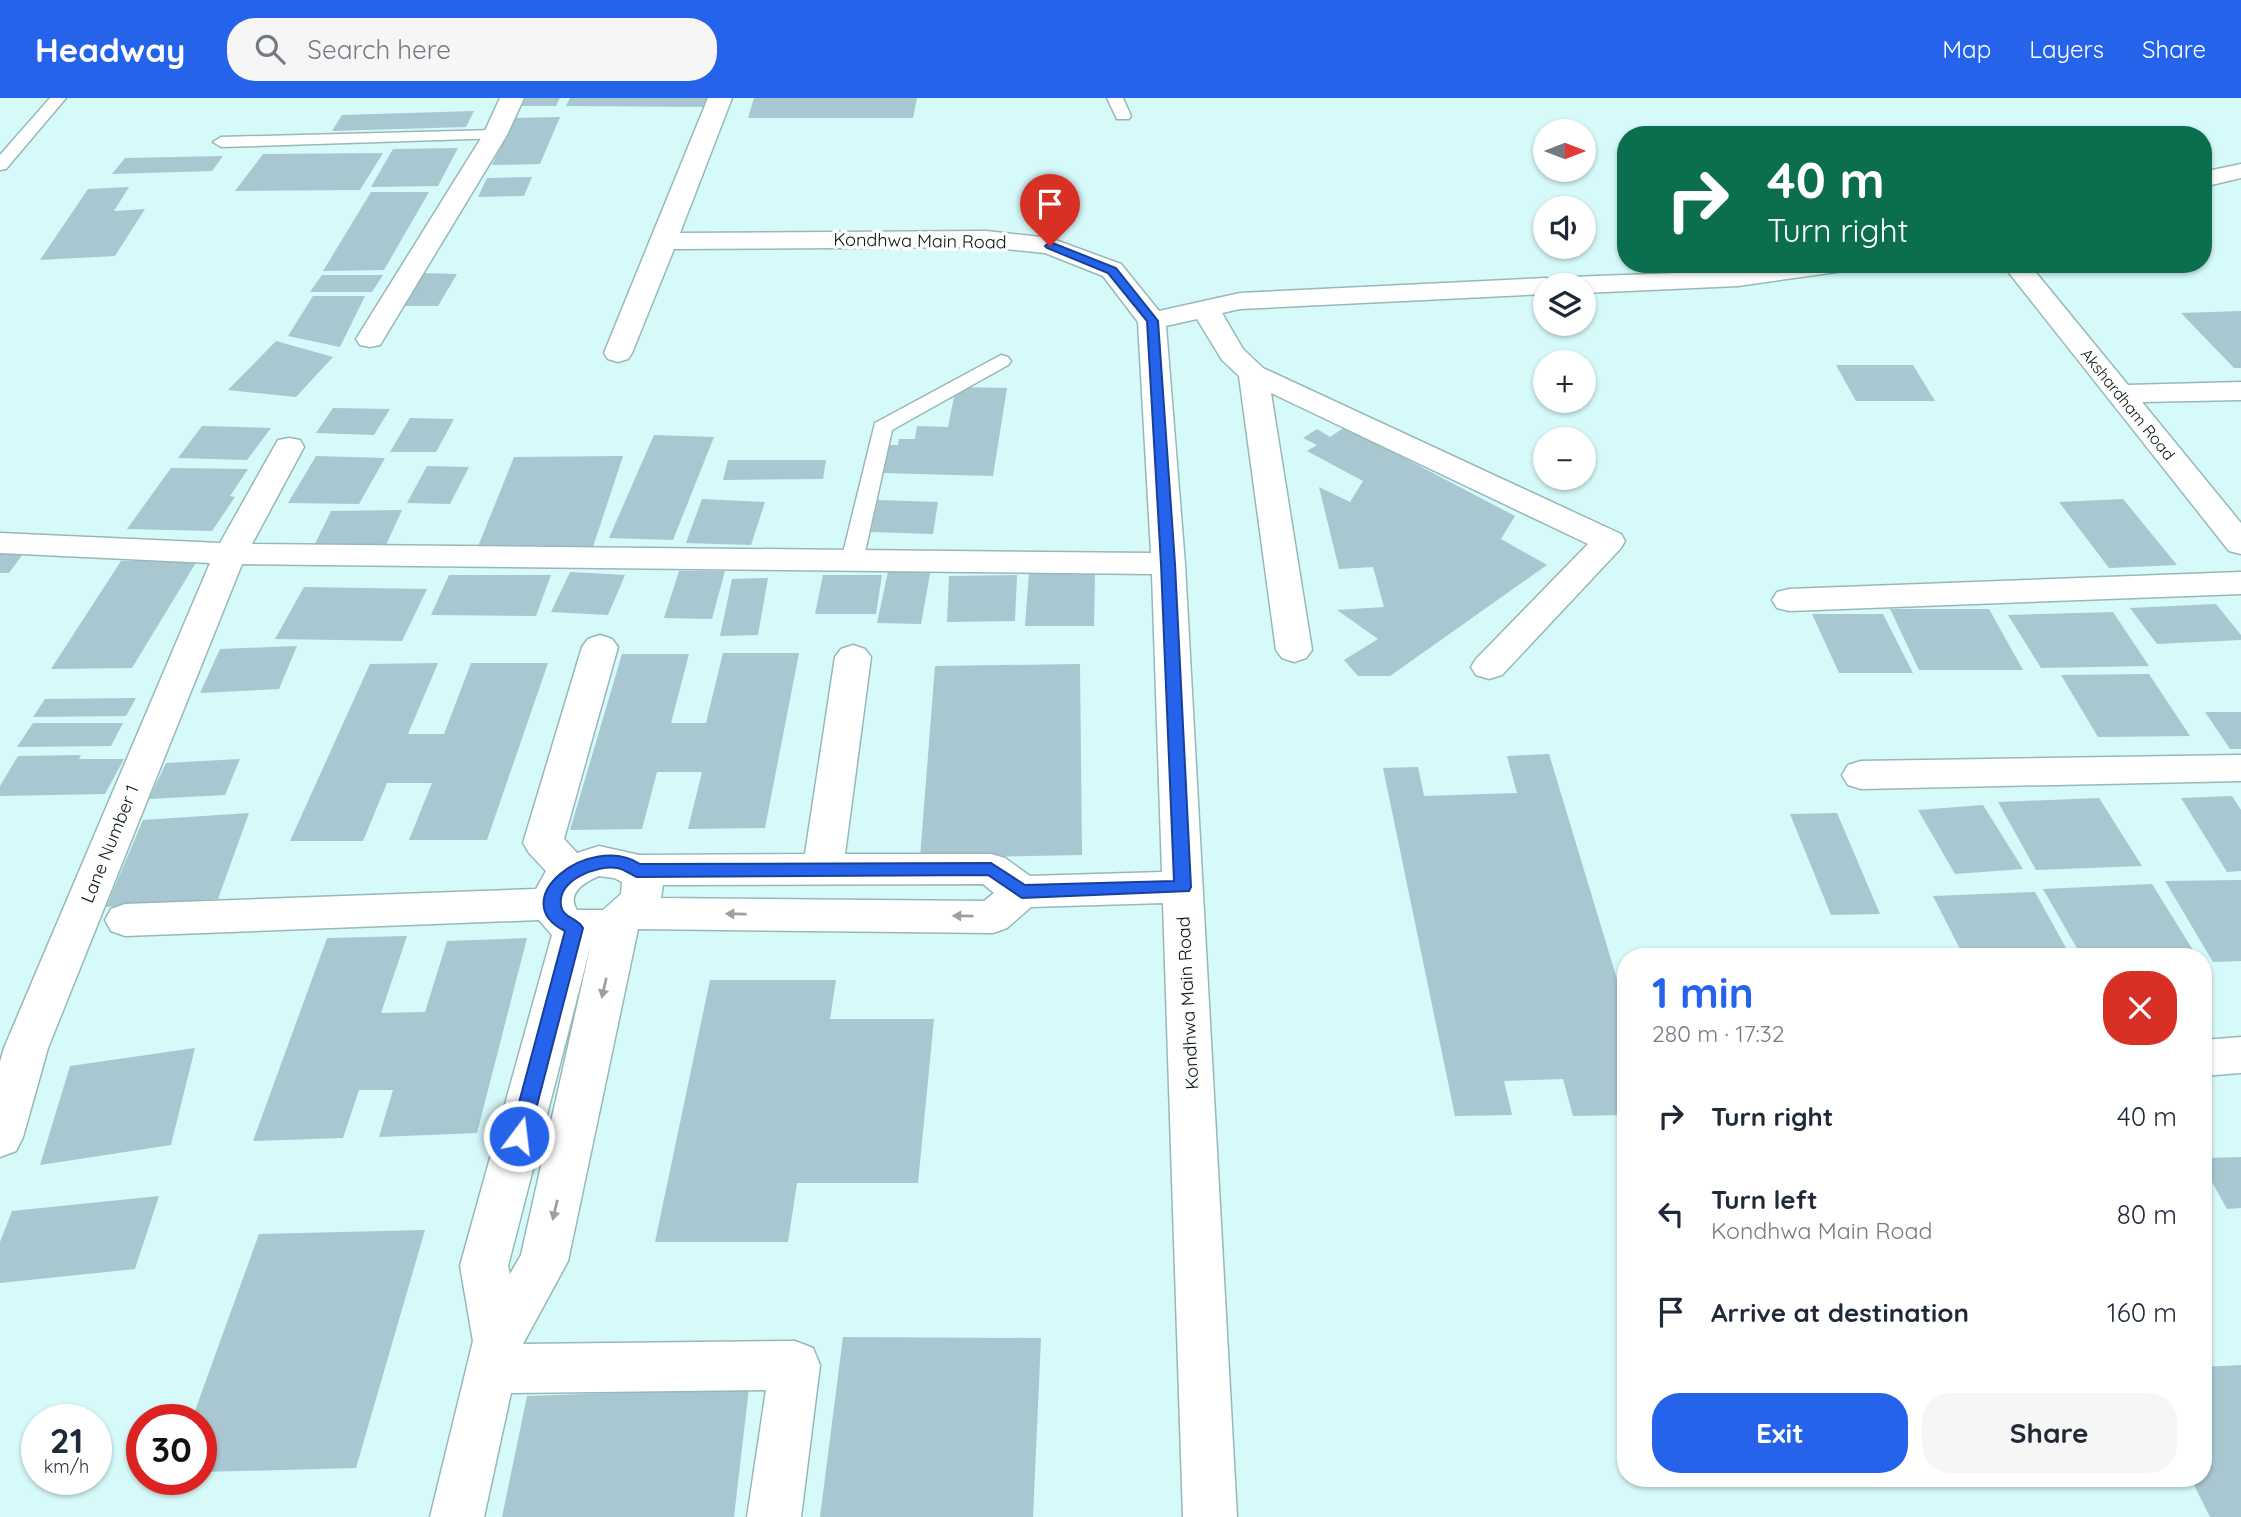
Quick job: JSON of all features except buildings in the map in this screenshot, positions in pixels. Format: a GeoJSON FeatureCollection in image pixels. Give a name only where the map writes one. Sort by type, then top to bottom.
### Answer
{"type":"FeatureCollection","features":[{"type":"Feature","properties":{"kind":"street"},"geometry":{"type":"LineString","coordinates":[[370,338],[495,135],[512,98]]}},
{"type":"Feature","properties":{"kind":"street"},"geometry":{"type":"LineString","coordinates":[[618,353],[720,98]]}},
{"type":"Feature","properties":{"kind":"street"},"geometry":{"type":"LineString","coordinates":[[2212,178],[2241,171]]}},
{"type":"Feature","properties":{"kind":"street","name":"Kondhwa Main Road"},"geometry":{"type":"LineString","coordinates":[[664,241],[986,239],[1050,246],[1112,270],[1152,321],[1168,564],[1210,1517]]}},
{"type":"Feature","properties":{"kind":"street"},"geometry":{"type":"LineString","coordinates":[[1596,285],[1686,283],[1779,273]]}},
{"type":"Feature","properties":{"kind":"street","name":"Akshardham Road"},"geometry":{"type":"LineString","coordinates":[[2022,273],[2241,544]]}},
{"type":"Feature","properties":{"kind":"street"},"geometry":{"type":"LineString","coordinates":[[1152,321],[1240,300],[1533,287]]}},
{"type":"Feature","properties":{"kind":"street"},"geometry":{"type":"LineString","coordinates":[[1205,309],[1232,354],[1252,374],[1609,541],[1489,667]]}},
{"type":"Feature","properties":{"kind":"street"},"geometry":{"type":"LineString","coordinates":[[1252,374],[1294,650]]}},
{"type":"Feature","properties":{"kind":"street"},"geometry":{"type":"LineString","coordinates":[[2120,394],[2241,391]]}},
{"type":"Feature","properties":{"kind":"street","name":"Lane Number 1"},"geometry":{"type":"LineString","coordinates":[[0,1137],[26,1048],[230,554],[289,447]]}},
{"type":"Feature","properties":{"kind":"street"},"geometry":{"type":"LineString","coordinates":[[0,543],[230,554],[1168,564]]}},
{"type":"Feature","properties":{"kind":"street"},"geometry":{"type":"LineString","coordinates":[[1789,600],[2241,583]]}},
{"type":"Feature","properties":{"kind":"street"},"geometry":{"type":"LineString","coordinates":[[600,647],[542,843],[566,901],[605,927],[626,917],[640,902],[643,890],[637,870]]}},
{"type":"Feature","properties":{"kind":"street"},"geometry":{"type":"LineString","coordinates":[[823,870],[853,657]]}},
{"type":"Feature","properties":{"kind":"street"},"geometry":{"type":"LineString","coordinates":[[1861,775],[2241,768]]}},
{"type":"Feature","properties":{"kind":"street"},"geometry":{"type":"LineString","coordinates":[[494,1355],[484,1266],[566,901],[599,861],[626,864],[637,870],[991,869],[1022,891],[1183,887]]}},
{"type":"Feature","properties":{"kind":"street"},"geometry":{"type":"LineString","coordinates":[[626,917],[993,917],[1022,891]]}},
{"type":"Feature","properties":{"kind":"street"},"geometry":{"type":"LineString","coordinates":[[125,920],[566,901]]}},
{"type":"Feature","properties":{"kind":"street"},"geometry":{"type":"LineString","coordinates":[[457,1517],[494,1355],[544,1261],[626,917]]}},
{"type":"Feature","properties":{"kind":"street"},"geometry":{"type":"LineString","coordinates":[[2212,1057],[2241,1055]]}},
{"type":"Feature","properties":{"kind":"street"},"geometry":{"type":"LineString","coordinates":[[484,1266],[544,1261]]}},
{"type":"Feature","properties":{"kind":"street"},"geometry":{"type":"LineString","coordinates":[[494,1355],[795,1365],[774,1517]]}},
{"type":"Feature","properties":{"kind":"lane"},"geometry":{"type":"LineString","coordinates":[[0,165],[58,98]]}},
{"type":"Feature","properties":{"kind":"lane"},"geometry":{"type":"LineString","coordinates":[[1115,98],[1123,116]]}},
{"type":"Feature","properties":{"kind":"lane"},"geometry":{"type":"LineString","coordinates":[[221,142],[495,135]]}},
{"type":"Feature","properties":{"kind":"lane"},"geometry":{"type":"LineString","coordinates":[[852,561],[882,427],[1001,361]]}},
{"type":"Feature","properties":{"kind":"route"},"geometry":{"type":"LineString","coordinates":[[519,1136],[575,928],[555,914],[552,904],[554,892],[561,881],[584,865],[614,861],[637,870],[991,869],[1022,891],[1183,887],[1168,564],[1152,321],[1112,270],[1050,246]]}}]}
